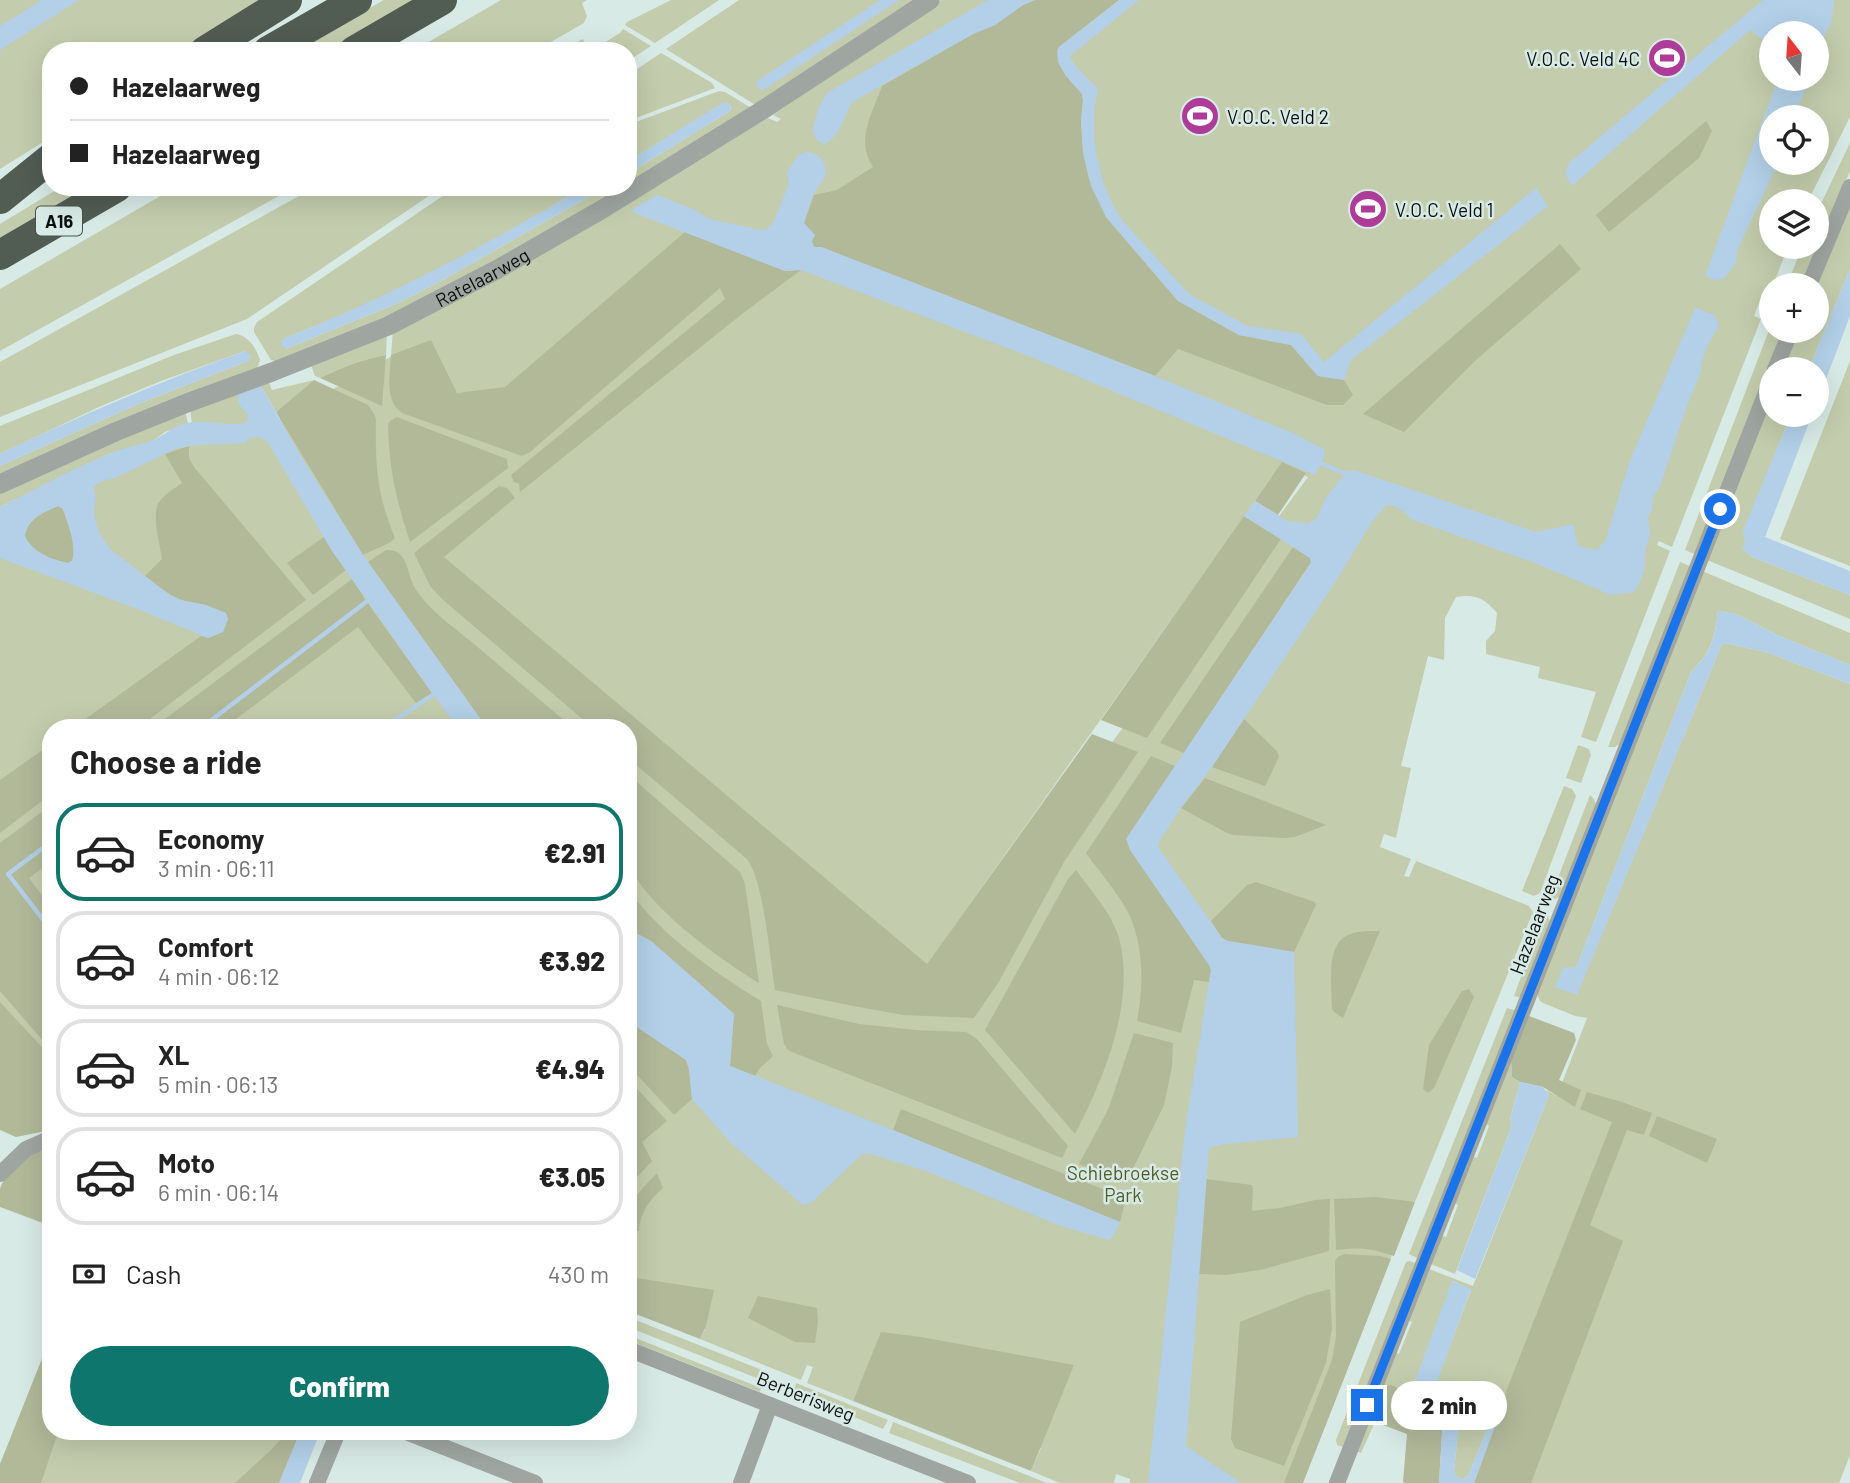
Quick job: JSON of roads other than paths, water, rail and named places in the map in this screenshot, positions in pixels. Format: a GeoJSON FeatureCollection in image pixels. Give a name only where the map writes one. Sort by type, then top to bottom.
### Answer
{"type":"FeatureCollection","features":[{"type":"Feature","properties":{"kind":"highway"},"geometry":{"type":"LineString","coordinates":[[219,42],[287,0]]}},
{"type":"Feature","properties":{"kind":"highway"},"geometry":{"type":"LineString","coordinates":[[284,42],[357,0]]}},
{"type":"Feature","properties":{"kind":"highway"},"geometry":{"type":"LineString","coordinates":[[370,42],[442,0]]}},
{"type":"Feature","properties":{"kind":"highway","name":"A16"},"geometry":{"type":"LineString","coordinates":[[0,200],[42,165]]}},
{"type":"Feature","properties":{"kind":"highway","name":"A16"},"geometry":{"type":"LineString","coordinates":[[0,207],[42,181]]}},
{"type":"Feature","properties":{"kind":"highway","name":"A16"},"geometry":{"type":"LineString","coordinates":[[0,255],[102,196]]}},
{"type":"Feature","properties":{"kind":"street","name":"Ratelaarweg"},"geometry":{"type":"LineString","coordinates":[[637,188],[820,74],[930,0]]}},
{"type":"Feature","properties":{"kind":"street"},"geometry":{"type":"LineString","coordinates":[[1814,273],[1850,187]]}},
{"type":"Feature","properties":{"kind":"street","name":"Ratelaarweg"},"geometry":{"type":"LineString","coordinates":[[0,484],[127,427],[388,326],[474,281],[624,196]]}},
{"type":"Feature","properties":{"kind":"street","name":"Hazelaarweg"},"geometry":{"type":"LineString","coordinates":[[1337,1483],[1759,410]]}},
{"type":"Feature","properties":{"kind":"street"},"geometry":{"type":"LineString","coordinates":[[0,1174],[26,1149],[42,1142]]}},
{"type":"Feature","properties":{"kind":"street","name":"Berberisweg"},"geometry":{"type":"LineString","coordinates":[[637,1353],[968,1483]]}},
{"type":"Feature","properties":{"kind":"street"},"geometry":{"type":"LineString","coordinates":[[741,1483],[771,1405]]}},
{"type":"Feature","properties":{"kind":"street"},"geometry":{"type":"LineString","coordinates":[[317,1483],[335,1440]]}},
{"type":"Feature","properties":{"kind":"street"},"geometry":{"type":"LineString","coordinates":[[426,1440],[535,1483]]}},
{"type":"Feature","properties":{"kind":"water"},"geometry":{"type":"Polygon","coordinates":[[[42,0],[79,0],[0,50],[0,26],[42,0]]]}},
{"type":"Feature","properties":{"kind":"water"},"geometry":{"type":"Polygon","coordinates":[[[880,0],[899,0],[768,87],[761,90],[757,87],[757,81],[880,0]]]}},
{"type":"Feature","properties":{"kind":"water"},"geometry":{"type":"Polygon","coordinates":[[[988,0],[1035,0],[1023,5],[995,25],[973,34],[854,101],[834,137],[824,144],[818,141],[812,131],[819,107],[827,93],[988,0]]]}},
{"type":"Feature","properties":{"kind":"water"},"geometry":{"type":"Polygon","coordinates":[[[1119,0],[1139,0],[1069,57],[1098,89],[1094,109],[1094,135],[1103,182],[1122,220],[1189,294],[1248,326],[1301,334],[1324,362],[1536,188],[1548,206],[1351,360],[1344,380],[1318,376],[1291,345],[1239,335],[1178,301],[1106,217],[1091,186],[1083,152],[1082,94],[1066,76],[1058,62],[1057,51],[1119,0]]]}},
{"type":"Feature","properties":{"kind":"water"},"geometry":{"type":"Polygon","coordinates":[[[1763,0],[1834,0],[1829,27],[1829,21],[1759,21],[1759,37],[1750,30],[1572,186],[1565,174],[1569,163],[1763,0]]]}},
{"type":"Feature","properties":{"kind":"water"},"geometry":{"type":"Polygon","coordinates":[[[1774,91],[1805,91],[1799,105],[1768,105],[1774,91]]]}},
{"type":"Feature","properties":{"kind":"water"},"geometry":{"type":"Polygon","coordinates":[[[724,102],[731,106],[730,111],[637,168],[637,155],[724,102]]]}},
{"type":"Feature","properties":{"kind":"water"},"geometry":{"type":"Polygon","coordinates":[[[1759,130],[1759,175],[1772,175],[1766,189],[1759,189],[1759,204],[1737,251],[1736,263],[1724,279],[1715,280],[1705,276],[1759,130]]]}},
{"type":"Feature","properties":{"kind":"water"},"geometry":{"type":"Polygon","coordinates":[[[805,152],[821,158],[825,166],[824,178],[813,195],[804,223],[815,235],[812,241],[814,247],[821,247],[1155,376],[1295,434],[1325,450],[1315,475],[1026,355],[801,270],[785,271],[632,212],[634,208],[657,195],[695,210],[709,219],[767,229],[773,224],[789,183],[787,172],[798,156],[805,152]]]}},
{"type":"Feature","properties":{"kind":"water"},"geometry":{"type":"Polygon","coordinates":[[[568,196],[590,196],[398,303],[286,349],[282,346],[281,341],[285,338],[362,305],[511,229],[568,196]]]}},
{"type":"Feature","properties":{"kind":"water"},"geometry":{"type":"Polygon","coordinates":[[[1850,269],[1850,316],[1829,371],[1829,357],[1814,357],[1820,343],[1829,343],[1829,320],[1850,269]]]}},
{"type":"Feature","properties":{"kind":"water"},"geometry":{"type":"Polygon","coordinates":[[[1695,308],[1715,315],[1719,326],[1708,344],[1701,372],[1659,489],[1653,497],[1652,510],[1648,517],[1650,534],[1645,551],[1645,567],[1634,592],[1611,595],[1535,563],[1413,520],[1399,508],[1387,505],[1373,520],[1336,581],[1159,842],[1158,847],[1222,938],[1294,952],[1298,1137],[1224,1144],[1209,1148],[1186,1446],[1241,1483],[1148,1483],[1185,1130],[1211,970],[1130,850],[1126,839],[1311,563],[1310,558],[1244,516],[1255,501],[1291,523],[1293,521],[1308,524],[1318,517],[1325,499],[1347,471],[1354,470],[1536,532],[1573,524],[1578,546],[1597,550],[1606,539],[1629,463],[1695,308]]]}},
{"type":"Feature","properties":{"kind":"water"},"geometry":{"type":"Polygon","coordinates":[[[245,351],[251,357],[248,361],[138,404],[0,466],[0,454],[121,399],[245,351]]]}},
{"type":"Feature","properties":{"kind":"water"},"geometry":{"type":"Polygon","coordinates":[[[261,386],[302,458],[363,555],[481,719],[451,719],[435,696],[401,719],[392,719],[432,693],[332,551],[267,441],[258,437],[249,438],[245,443],[195,445],[175,449],[93,487],[96,498],[95,520],[110,549],[170,595],[226,613],[228,619],[223,632],[208,638],[0,558],[0,507],[93,461],[153,440],[182,425],[194,422],[245,423],[248,415],[239,404],[238,395],[261,386]],[[58,506],[37,517],[29,525],[25,536],[42,554],[67,563],[72,561],[74,549],[62,508],[58,506]]]}},
{"type":"Feature","properties":{"kind":"water"},"geometry":{"type":"Polygon","coordinates":[[[1786,427],[1807,427],[1765,537],[1850,571],[1850,595],[1750,556],[1742,548],[1745,542],[1743,530],[1786,427]]]}},
{"type":"Feature","properties":{"kind":"water"},"geometry":{"type":"Polygon","coordinates":[[[1718,611],[1736,614],[1777,635],[1850,665],[1850,684],[1766,652],[1725,643],[1721,646],[1577,995],[1555,987],[1563,968],[1575,968],[1580,958],[1691,672],[1704,658],[1711,644],[1718,611]]]}},
{"type":"Feature","properties":{"kind":"water"},"geometry":{"type":"Polygon","coordinates":[[[637,934],[651,941],[734,1014],[730,1066],[1120,1222],[1109,1240],[1061,1226],[926,1171],[871,1154],[862,1154],[812,1202],[803,1205],[730,1142],[692,1099],[686,1060],[637,1027],[637,934]]]}},
{"type":"Feature","properties":{"kind":"water"},"geometry":{"type":"Polygon","coordinates":[[[1520,1082],[1543,1087],[1549,1095],[1475,1279],[1457,1270],[1512,1125],[1510,1121],[1520,1082]]]}},
{"type":"Feature","properties":{"kind":"water"},"geometry":{"type":"Polygon","coordinates":[[[1452,1281],[1471,1289],[1435,1387],[1461,1399],[1454,1472],[1456,1476],[1462,1479],[1468,1476],[1500,1398],[1505,1400],[1474,1483],[1439,1483],[1443,1417],[1408,1400],[1452,1281]]]}},
{"type":"Feature","properties":{"kind":"water"},"geometry":{"type":"Polygon","coordinates":[[[297,1440],[317,1440],[300,1483],[279,1483],[297,1440]]]}},
{"type":"Feature","properties":{"kind":"waterway"},"geometry":{"type":"LineString","coordinates":[[1318,462],[1349,475]]}},
{"type":"Feature","properties":{"kind":"waterway"},"geometry":{"type":"LineString","coordinates":[[213,719],[370,599]]}},
{"type":"Feature","properties":{"kind":"waterway"},"geometry":{"type":"LineString","coordinates":[[42,849],[8,874],[42,918]]}},
{"type":"Feature","properties":{"kind":"place","name":"V.O.C. Veld 4C"},"geometry":{"type":"Point","coordinates":[1667,58]}},
{"type":"Feature","properties":{"kind":"place","name":"V.O.C. Veld 2"},"geometry":{"type":"Point","coordinates":[1200,116]}},
{"type":"Feature","properties":{"kind":"place","name":"V.O.C. Veld 1"},"geometry":{"type":"Point","coordinates":[1368,209]}},
{"type":"Feature","properties":{"kind":"park label","name":"Schiebroekse Park"},"geometry":{"type":"Point","coordinates":[1123,1183]}}]}
